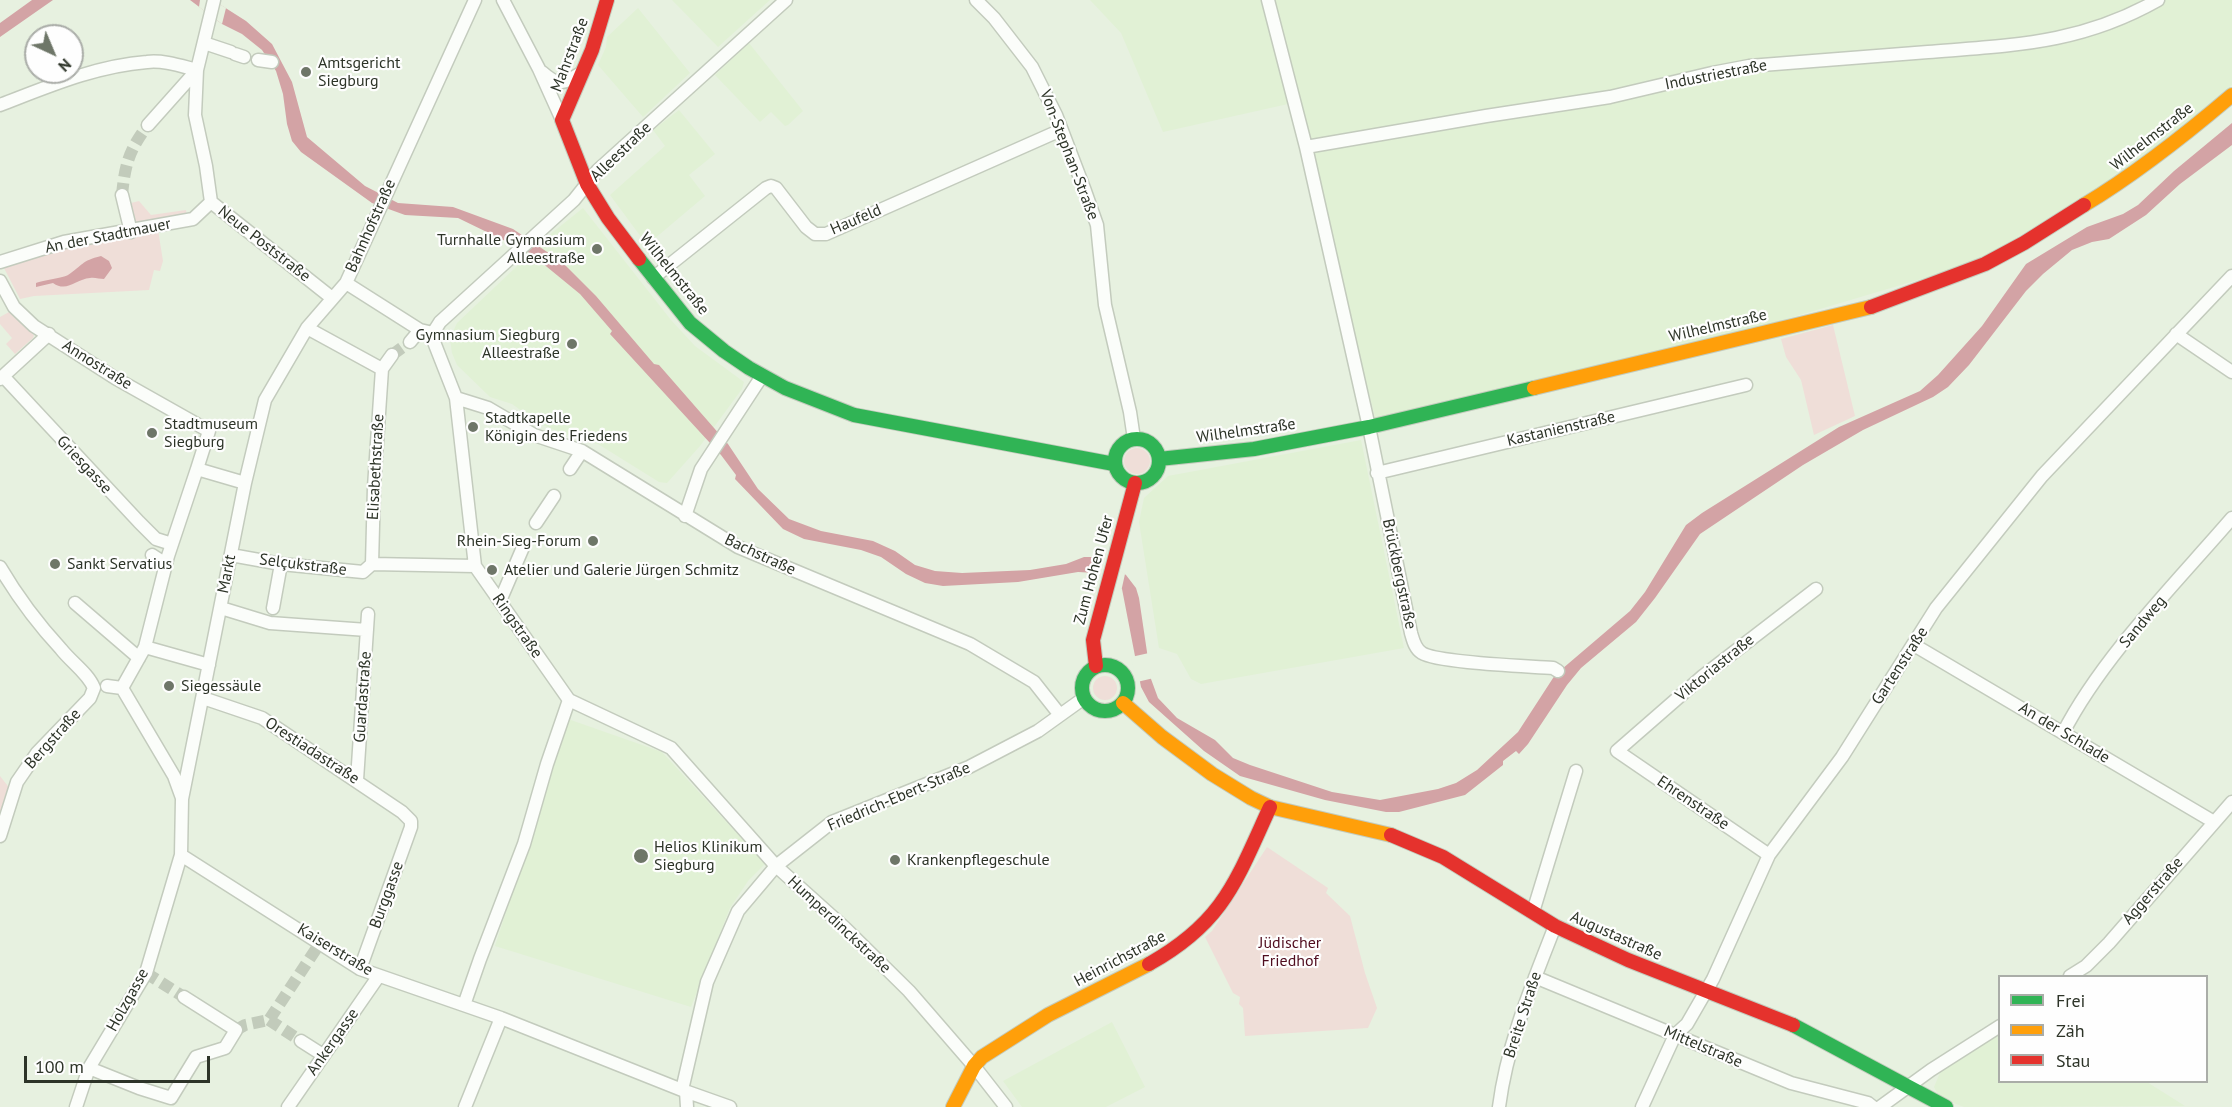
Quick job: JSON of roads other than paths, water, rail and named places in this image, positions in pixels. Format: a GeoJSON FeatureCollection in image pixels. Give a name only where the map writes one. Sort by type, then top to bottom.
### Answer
{"type":"FeatureCollection","features":[{"type":"Feature","properties":{"kind":"main road","name":"Mahrstraße"},"geometry":{"type":"LineString","coordinates":[[562,120],[592,50],[607,0]]}},
{"type":"Feature","properties":{"kind":"main road","name":"Wilhelmstraße"},"geometry":{"type":"LineString","coordinates":[[1159,459],[1254,449],[1369,427],[1867,308],[1985,264],[2063,220],[2123,181],[2186,134],[2232,94]]}},
{"type":"Feature","properties":{"kind":"main road","name":"Wilhelmstraße"},"geometry":{"type":"LineString","coordinates":[[562,120],[587,184],[608,218],[653,278],[690,323],[724,351],[762,375],[793,391],[854,416],[1114,464]]}},
{"type":"Feature","properties":{"kind":"main road"},"geometry":{"type":"LineString","coordinates":[[1134,439],[1148,441],[1154,446],[1159,459],[1154,476],[1149,480],[1135,483],[1119,475],[1114,464],[1117,450],[1127,441],[1134,439]]}},
{"type":"Feature","properties":{"kind":"main road","name":"Zum Hohen Ufer"},"geometry":{"type":"LineString","coordinates":[[1096,666],[1093,640],[1135,483]]}},
{"type":"Feature","properties":{"kind":"main road"},"geometry":{"type":"LineString","coordinates":[[1109,664],[1125,675],[1128,689],[1123,703],[1112,710],[1099,711],[1084,698],[1082,682],[1087,673],[1096,666],[1109,664]]}},
{"type":"Feature","properties":{"kind":"main road"},"geometry":{"type":"LineString","coordinates":[[1123,703],[1162,737],[1212,774],[1232,788],[1270,807]]}},
{"type":"Feature","properties":{"kind":"main road","name":"Augustastraße"},"geometry":{"type":"LineString","coordinates":[[1270,807],[1396,837],[1443,857],[1555,926],[1628,960],[1805,1030],[1946,1107]]}},
{"type":"Feature","properties":{"kind":"main road","name":"Heinrichstraße"},"geometry":{"type":"LineString","coordinates":[[952,1107],[974,1066],[982,1058],[1046,1016],[1169,953],[1192,937],[1218,909],[1242,868],[1270,807]]}},
{"type":"Feature","properties":{"kind":"street","name":"Neue Poststraße"},"geometry":{"type":"LineString","coordinates":[[214,0],[197,70],[195,115],[211,202],[332,298]]}},
{"type":"Feature","properties":{"kind":"street","name":"Bahnhofstraße"},"geometry":{"type":"LineString","coordinates":[[254,443],[265,400],[307,328],[346,283],[475,0]]}},
{"type":"Feature","properties":{"kind":"street","name":"Wilhelmstraße"},"geometry":{"type":"LineString","coordinates":[[503,0],[539,69],[562,120]]}},
{"type":"Feature","properties":{"kind":"street","name":"Alleestraße"},"geometry":{"type":"LineString","coordinates":[[433,333],[440,322],[574,200],[598,170],[786,0]]}},
{"type":"Feature","properties":{"kind":"street","name":"Von-Stephan-Straße"},"geometry":{"type":"LineString","coordinates":[[976,0],[1025,56],[1044,90],[1097,225],[1105,305],[1130,412],[1134,439]]}},
{"type":"Feature","properties":{"kind":"street"},"geometry":{"type":"LineString","coordinates":[[1268,0],[1306,147],[1369,427]]}},
{"type":"Feature","properties":{"kind":"street","name":"Industriestraße"},"geometry":{"type":"LineString","coordinates":[[1306,147],[1610,97],[1749,66],[2015,45],[2061,38],[2091,31],[2158,0]]}},
{"type":"Feature","properties":{"kind":"street"},"geometry":{"type":"LineString","coordinates":[[204,43],[245,57],[272,62]]}},
{"type":"Feature","properties":{"kind":"street"},"geometry":{"type":"LineString","coordinates":[[0,105],[82,74],[148,61],[197,70]]}},
{"type":"Feature","properties":{"kind":"street"},"geometry":{"type":"LineString","coordinates":[[539,69],[557,83],[566,82],[581,73]]}},
{"type":"Feature","properties":{"kind":"street"},"geometry":{"type":"LineString","coordinates":[[148,125],[197,70]]}},
{"type":"Feature","properties":{"kind":"street","name":"Haufeld"},"geometry":{"type":"LineString","coordinates":[[653,278],[771,186],[776,188],[806,227],[815,234],[826,234],[1061,130]]}},
{"type":"Feature","properties":{"kind":"street"},"geometry":{"type":"LineString","coordinates":[[122,195],[131,232]]}},
{"type":"Feature","properties":{"kind":"street","name":"An der Stadtmauer"},"geometry":{"type":"LineString","coordinates":[[0,262],[64,242],[131,232],[193,219],[211,202]]}},
{"type":"Feature","properties":{"kind":"street","name":"Gartenstraße"},"geometry":{"type":"LineString","coordinates":[[1642,1107],[1675,1035],[1687,1024],[1706,992],[1768,855],[1842,757],[1949,592],[2042,476],[2232,276]]}},
{"type":"Feature","properties":{"kind":"street","name":"Annostraße"},"geometry":{"type":"LineString","coordinates":[[0,281],[14,307],[34,326],[115,378],[209,431],[197,469]]}},
{"type":"Feature","properties":{"kind":"street"},"geometry":{"type":"LineString","coordinates":[[346,283],[420,330],[433,333]]}},
{"type":"Feature","properties":{"kind":"street"},"geometry":{"type":"LineString","coordinates":[[307,328],[382,369],[392,355]]}},
{"type":"Feature","properties":{"kind":"street"},"geometry":{"type":"LineString","coordinates":[[410,342],[420,330]]}},
{"type":"Feature","properties":{"kind":"street","name":"Ringstraße"},"geometry":{"type":"LineString","coordinates":[[433,333],[434,342],[456,398],[475,566],[569,700]]}},
{"type":"Feature","properties":{"kind":"street"},"geometry":{"type":"LineString","coordinates":[[1,378],[49,334]]}},
{"type":"Feature","properties":{"kind":"street"},"geometry":{"type":"LineString","coordinates":[[2176,334],[2232,372]]}},
{"type":"Feature","properties":{"kind":"street","name":"Elisabethstraße"},"geometry":{"type":"LineString","coordinates":[[372,564],[374,487],[382,369]]}},
{"type":"Feature","properties":{"kind":"street"},"geometry":{"type":"LineString","coordinates":[[685,516],[701,469],[762,375]]}},
{"type":"Feature","properties":{"kind":"street","name":"Griesgasse"},"geometry":{"type":"LineString","coordinates":[[1,378],[156,539],[172,544]]}},
{"type":"Feature","properties":{"kind":"street","name":"Kastanienstraße"},"geometry":{"type":"LineString","coordinates":[[1377,473],[1746,385]]}},
{"type":"Feature","properties":{"kind":"street","name":"Bachstraße"},"geometry":{"type":"LineString","coordinates":[[456,398],[488,408],[534,435],[582,451],[738,547],[970,644],[1034,682],[1060,715]]}},
{"type":"Feature","properties":{"kind":"street","name":"Brückbergstraße"},"geometry":{"type":"LineString","coordinates":[[1369,427],[1416,648],[1422,654],[1441,658],[1552,668],[1558,671]]}},
{"type":"Feature","properties":{"kind":"street","name":"Markt"},"geometry":{"type":"LineString","coordinates":[[181,855],[182,799],[200,736],[203,698],[209,665],[254,443]]}},
{"type":"Feature","properties":{"kind":"street"},"geometry":{"type":"LineString","coordinates":[[570,469],[582,451]]}},
{"type":"Feature","properties":{"kind":"street"},"geometry":{"type":"LineString","coordinates":[[107,686],[122,688],[142,653],[166,564],[197,469],[245,483]]}},
{"type":"Feature","properties":{"kind":"street"},"geometry":{"type":"LineString","coordinates":[[536,523],[554,496]]}},
{"type":"Feature","properties":{"kind":"street","name":"Sandweg"},"geometry":{"type":"LineString","coordinates":[[2063,733],[2095,681],[2232,518]]}},
{"type":"Feature","properties":{"kind":"street"},"geometry":{"type":"LineString","coordinates":[[500,600],[524,545]]}},
{"type":"Feature","properties":{"kind":"street"},"geometry":{"type":"LineString","coordinates":[[152,555],[166,564]]}},
{"type":"Feature","properties":{"kind":"street","name":"Selçukstraße"},"geometry":{"type":"LineString","coordinates":[[231,555],[281,564],[363,572],[372,564],[475,566]]}},
{"type":"Feature","properties":{"kind":"street"},"geometry":{"type":"LineString","coordinates":[[273,608],[281,564]]}},
{"type":"Feature","properties":{"kind":"street","name":"Bergstraße"},"geometry":{"type":"LineString","coordinates":[[0,567],[42,627],[94,688],[90,698],[37,753],[17,782],[0,836]]}},
{"type":"Feature","properties":{"kind":"street","name":"Viktoriastraße"},"geometry":{"type":"LineString","coordinates":[[1617,751],[1703,676],[1816,589]]}},
{"type":"Feature","properties":{"kind":"street"},"geometry":{"type":"LineString","coordinates":[[75,603],[142,653],[209,665]]}},
{"type":"Feature","properties":{"kind":"street"},"geometry":{"type":"LineString","coordinates":[[220,608],[270,623],[368,630]]}},
{"type":"Feature","properties":{"kind":"street","name":"Guardastraße"},"geometry":{"type":"LineString","coordinates":[[357,780],[368,614]]}},
{"type":"Feature","properties":{"kind":"street","name":"An der Schlade"},"geometry":{"type":"LineString","coordinates":[[1914,645],[2214,822]]}},
{"type":"Feature","properties":{"kind":"street","name":"Markt"},"geometry":{"type":"LineString","coordinates":[[122,688],[174,776],[182,799]]}},
{"type":"Feature","properties":{"kind":"street","name":"Orestiadastraße"},"geometry":{"type":"LineString","coordinates":[[203,698],[262,718],[357,780],[411,821]]}},
{"type":"Feature","properties":{"kind":"street","name":"Friedrich-Ebert-Straße"},"geometry":{"type":"LineString","coordinates":[[687,1107],[684,1091],[707,982],[738,911],[776,866],[832,822],[969,767],[1038,731],[1084,698]]}},
{"type":"Feature","properties":{"kind":"street"},"geometry":{"type":"LineString","coordinates":[[464,1005],[524,844],[547,764],[569,700]]}},
{"type":"Feature","properties":{"kind":"street","name":"Humperdinckstraße"},"geometry":{"type":"LineString","coordinates":[[569,700],[671,748],[776,866],[845,928],[909,991],[1006,1107]]}},
{"type":"Feature","properties":{"kind":"street","name":"Ehrenstraße"},"geometry":{"type":"LineString","coordinates":[[1617,751],[1768,855]]}},
{"type":"Feature","properties":{"kind":"street"},"geometry":{"type":"LineString","coordinates":[[1533,912],[1576,771]]}},
{"type":"Feature","properties":{"kind":"street","name":"Aggerstraße"},"geometry":{"type":"LineString","coordinates":[[2072,975],[2086,966],[2109,943],[2232,802]]}},
{"type":"Feature","properties":{"kind":"street","name":"Burggasse"},"geometry":{"type":"LineString","coordinates":[[360,969],[411,827],[411,821]]}},
{"type":"Feature","properties":{"kind":"street","name":"Kaiserstraße"},"geometry":{"type":"LineString","coordinates":[[181,855],[360,969],[501,1018],[730,1107]]}},
{"type":"Feature","properties":{"kind":"street","name":"Holzgasse"},"geometry":{"type":"LineString","coordinates":[[76,1107],[89,1068],[146,973],[181,855]]}},
{"type":"Feature","properties":{"kind":"street","name":"Breite Straße"},"geometry":{"type":"LineString","coordinates":[[1499,1107],[1502,1084],[1517,1024],[1555,926]]}},
{"type":"Feature","properties":{"kind":"street","name":"Ankergasse"},"geometry":{"type":"LineString","coordinates":[[288,1107],[378,977]]}},
{"type":"Feature","properties":{"kind":"street","name":"Mittelstraße"},"geometry":{"type":"LineString","coordinates":[[1535,977],[1791,1083],[1868,1103],[1873,1107]]}},
{"type":"Feature","properties":{"kind":"street"},"geometry":{"type":"LineString","coordinates":[[89,1068],[171,1098],[196,1058],[225,1048],[236,1030],[184,998]]}},
{"type":"Feature","properties":{"kind":"street"},"geometry":{"type":"LineString","coordinates":[[465,1107],[501,1018]]}},
{"type":"Feature","properties":{"kind":"street"},"geometry":{"type":"LineString","coordinates":[[1880,1107],[1931,1070],[1998,1027]]}},
{"type":"Feature","properties":{"kind":"street"},"geometry":{"type":"LineString","coordinates":[[301,1041],[323,1055]]}},
{"type":"Feature","properties":{"kind":"tunnel"},"geometry":{"type":"LineString","coordinates":[[122,195],[129,158],[136,142],[148,125]]}},
{"type":"Feature","properties":{"kind":"tunnel"},"geometry":{"type":"LineString","coordinates":[[392,355],[410,342]]}},
{"type":"Feature","properties":{"kind":"tunnel"},"geometry":{"type":"LineString","coordinates":[[236,1030],[245,1025],[269,1020],[320,943]]}},
{"type":"Feature","properties":{"kind":"tunnel"},"geometry":{"type":"LineString","coordinates":[[146,973],[184,997]]}},
{"type":"Feature","properties":{"kind":"tunnel"},"geometry":{"type":"LineString","coordinates":[[269,1020],[301,1041]]}},
{"type":"Feature","properties":{"kind":"place","name":"Amtsgericht Siegburg"},"geometry":{"type":"Point","coordinates":[306,72]}},
{"type":"Feature","properties":{"kind":"place","name":"Turnhalle Gymnasium Alleestraße"},"geometry":{"type":"Point","coordinates":[597,249]}},
{"type":"Feature","properties":{"kind":"place","name":"Gymnasium Siegburg Alleestraße"},"geometry":{"type":"Point","coordinates":[572,344]}},
{"type":"Feature","properties":{"kind":"place","name":"Stadtkapelle Königin des Friedens"},"geometry":{"type":"Point","coordinates":[473,427]}},
{"type":"Feature","properties":{"kind":"place","name":"Stadtmuseum Siegburg"},"geometry":{"type":"Point","coordinates":[152,433]}},
{"type":"Feature","properties":{"kind":"place","name":"Rhein-Sieg-Forum"},"geometry":{"type":"Point","coordinates":[593,541]}},
{"type":"Feature","properties":{"kind":"place","name":"Sankt Servatius"},"geometry":{"type":"Point","coordinates":[55,564]}},
{"type":"Feature","properties":{"kind":"place","name":"Atelier und Galerie Jürgen Schmitz"},"geometry":{"type":"Point","coordinates":[492,570]}},
{"type":"Feature","properties":{"kind":"place","name":"Siegessäule"},"geometry":{"type":"Point","coordinates":[169,686]}},
{"type":"Feature","properties":{"kind":"place","name":"Helios Klinikum Siegburg"},"geometry":{"type":"Point","coordinates":[641,856]}},
{"type":"Feature","properties":{"kind":"place","name":"Krankenpflegeschule"},"geometry":{"type":"Point","coordinates":[895,860]}},
{"type":"Feature","properties":{"kind":"park label","name":"Jüdischer Friedhof"},"geometry":{"type":"Point","coordinates":[1290,952]}}]}
